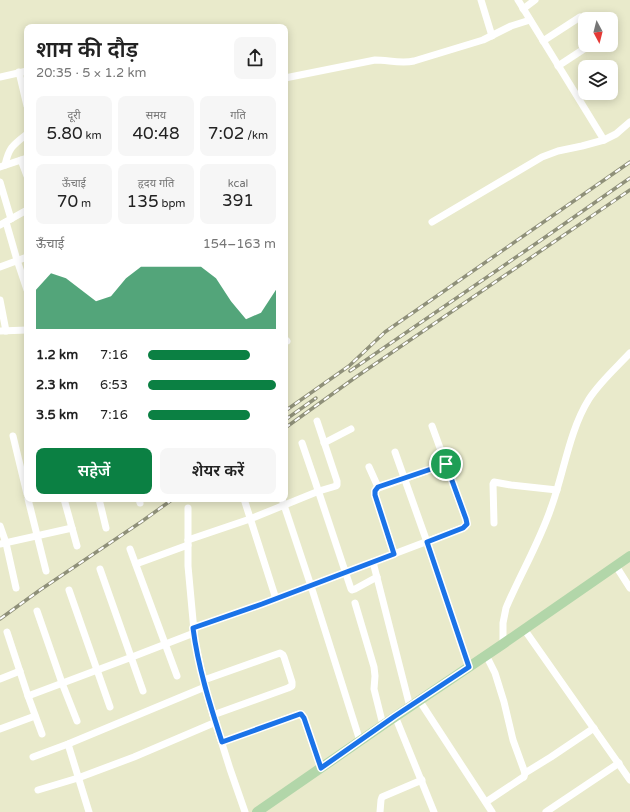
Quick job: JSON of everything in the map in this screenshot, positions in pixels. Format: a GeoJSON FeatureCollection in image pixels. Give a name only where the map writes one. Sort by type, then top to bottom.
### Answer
{"type":"FeatureCollection","features":[{"type":"Feature","properties":{"kind":"main road"},"geometry":{"type":"LineString","coordinates":[[257,812],[630,556]]}},
{"type":"Feature","properties":{"kind":"street"},"geometry":{"type":"LineString","coordinates":[[481,0],[492,36]]}},
{"type":"Feature","properties":{"kind":"street"},"geometry":{"type":"LineString","coordinates":[[518,0],[604,140]]}},
{"type":"Feature","properties":{"kind":"street"},"geometry":{"type":"LineString","coordinates":[[523,8],[535,0]]}},
{"type":"Feature","properties":{"kind":"street"},"geometry":{"type":"LineString","coordinates":[[543,41],[578,18]]}},
{"type":"Feature","properties":{"kind":"street"},"geometry":{"type":"LineString","coordinates":[[288,77],[375,60],[408,63],[483,40],[511,26],[530,20]]}},
{"type":"Feature","properties":{"kind":"street"},"geometry":{"type":"LineString","coordinates":[[558,66],[579,52]]}},
{"type":"Feature","properties":{"kind":"street"},"geometry":{"type":"LineString","coordinates":[[0,77],[24,71]]}},
{"type":"Feature","properties":{"kind":"street"},"geometry":{"type":"LineString","coordinates":[[19,72],[24,93]]}},
{"type":"Feature","properties":{"kind":"street"},"geometry":{"type":"LineString","coordinates":[[432,222],[542,157],[558,151],[604,140],[616,134],[630,122]]}},
{"type":"Feature","properties":{"kind":"street"},"geometry":{"type":"LineString","coordinates":[[3,166],[11,147],[24,136]]}},
{"type":"Feature","properties":{"kind":"street"},"geometry":{"type":"LineString","coordinates":[[3,166],[24,159]]}},
{"type":"Feature","properties":{"kind":"street"},"geometry":{"type":"LineString","coordinates":[[0,182],[6,222],[24,281]]}},
{"type":"Feature","properties":{"kind":"street"},"geometry":{"type":"LineString","coordinates":[[6,222],[24,212]]}},
{"type":"Feature","properties":{"kind":"street"},"geometry":{"type":"LineString","coordinates":[[0,267],[24,258]]}},
{"type":"Feature","properties":{"kind":"street"},"geometry":{"type":"LineString","coordinates":[[0,300],[3,331],[24,330]]}},
{"type":"Feature","properties":{"kind":"street"},"geometry":{"type":"LineString","coordinates":[[503,644],[503,623],[506,608],[542,531],[551,508],[572,438],[585,407],[599,386],[630,353]]}},
{"type":"Feature","properties":{"kind":"street"},"geometry":{"type":"LineString","coordinates":[[288,500],[337,485],[317,421]]}},
{"type":"Feature","properties":{"kind":"street"},"geometry":{"type":"LineString","coordinates":[[28,696],[165,644],[194,630],[463,528],[467,524],[466,519],[432,426]]}},
{"type":"Feature","properties":{"kind":"street"},"geometry":{"type":"LineString","coordinates":[[324,443],[352,429]]}},
{"type":"Feature","properties":{"kind":"street"},"geometry":{"type":"LineString","coordinates":[[13,436],[24,482]]}},
{"type":"Feature","properties":{"kind":"street"},"geometry":{"type":"LineString","coordinates":[[302,443],[350,587],[352,590],[377,577]]}},
{"type":"Feature","properties":{"kind":"street"},"geometry":{"type":"LineString","coordinates":[[395,452],[469,667]]}},
{"type":"Feature","properties":{"kind":"street"},"geometry":{"type":"LineString","coordinates":[[394,554],[375,491],[378,487],[446,464]]}},
{"type":"Feature","properties":{"kind":"street"},"geometry":{"type":"LineString","coordinates":[[369,467],[378,487]]}},
{"type":"Feature","properties":{"kind":"street"},"geometry":{"type":"LineString","coordinates":[[494,523],[494,482],[556,490]]}},
{"type":"Feature","properties":{"kind":"street"},"geometry":{"type":"LineString","coordinates":[[29,502],[46,571]]}},
{"type":"Feature","properties":{"kind":"street"},"geometry":{"type":"LineString","coordinates":[[65,502],[77,546]]}},
{"type":"Feature","properties":{"kind":"street"},"geometry":{"type":"LineString","coordinates":[[100,502],[106,528]]}},
{"type":"Feature","properties":{"kind":"street"},"geometry":{"type":"LineString","coordinates":[[245,502],[276,599]]}},
{"type":"Feature","properties":{"kind":"street"},"geometry":{"type":"LineString","coordinates":[[136,564],[188,542],[250,519],[283,502],[360,741]]}},
{"type":"Feature","properties":{"kind":"street"},"geometry":{"type":"LineString","coordinates":[[188,508],[188,566],[195,642],[204,684],[214,719],[245,812]]}},
{"type":"Feature","properties":{"kind":"street"},"geometry":{"type":"LineString","coordinates":[[0,526],[3,544],[16,588]]}},
{"type":"Feature","properties":{"kind":"street"},"geometry":{"type":"LineString","coordinates":[[3,544],[72,528]]}},
{"type":"Feature","properties":{"kind":"street"},"geometry":{"type":"LineString","coordinates":[[130,549],[177,676]]}},
{"type":"Feature","properties":{"kind":"street"},"geometry":{"type":"LineString","coordinates":[[373,562],[410,706]]}},
{"type":"Feature","properties":{"kind":"street"},"geometry":{"type":"LineString","coordinates":[[616,566],[630,588]]}},
{"type":"Feature","properties":{"kind":"street"},"geometry":{"type":"LineString","coordinates":[[100,569],[143,691]]}},
{"type":"Feature","properties":{"kind":"street"},"geometry":{"type":"LineString","coordinates":[[69,590],[110,707]]}},
{"type":"Feature","properties":{"kind":"street"},"geometry":{"type":"LineString","coordinates":[[355,603],[374,667],[374,689],[383,725]]}},
{"type":"Feature","properties":{"kind":"street"},"geometry":{"type":"LineString","coordinates":[[38,611],[62,683],[77,721]]}},
{"type":"Feature","properties":{"kind":"street"},"geometry":{"type":"LineString","coordinates":[[524,629],[630,780]]}},
{"type":"Feature","properties":{"kind":"street"},"geometry":{"type":"LineString","coordinates":[[7,632],[42,734]]}},
{"type":"Feature","properties":{"kind":"street"},"geometry":{"type":"LineString","coordinates":[[33,757],[68,744],[204,684],[280,653],[284,657],[292,686],[214,719],[134,757],[78,778],[38,790]]}},
{"type":"Feature","properties":{"kind":"street"},"geometry":{"type":"LineString","coordinates":[[486,655],[495,673],[501,691],[516,750],[524,773],[524,777],[486,802]]}},
{"type":"Feature","properties":{"kind":"street"},"geometry":{"type":"LineString","coordinates":[[0,679],[20,671]]}},
{"type":"Feature","properties":{"kind":"street"},"geometry":{"type":"LineString","coordinates":[[419,700],[492,812]]}},
{"type":"Feature","properties":{"kind":"street"},"geometry":{"type":"LineString","coordinates":[[222,742],[301,714],[304,718],[321,768]]}},
{"type":"Feature","properties":{"kind":"street"},"geometry":{"type":"LineString","coordinates":[[0,730],[35,716]]}},
{"type":"Feature","properties":{"kind":"street"},"geometry":{"type":"LineString","coordinates":[[395,716],[434,812]]}},
{"type":"Feature","properties":{"kind":"street"},"geometry":{"type":"LineString","coordinates":[[524,773],[594,728]]}},
{"type":"Feature","properties":{"kind":"street"},"geometry":{"type":"LineString","coordinates":[[68,744],[86,811]]}},
{"type":"Feature","properties":{"kind":"street"},"geometry":{"type":"LineString","coordinates":[[546,812],[619,763]]}},
{"type":"Feature","properties":{"kind":"street"},"geometry":{"type":"LineString","coordinates":[[380,812],[382,797],[422,780]]}},
{"type":"Feature","properties":{"kind":"railway"},"geometry":{"type":"LineString","coordinates":[[288,409],[349,366],[385,332],[630,162]]}},
{"type":"Feature","properties":{"kind":"railway"},"geometry":{"type":"LineString","coordinates":[[350,371],[630,178]]}},
{"type":"Feature","properties":{"kind":"railway"},"geometry":{"type":"LineString","coordinates":[[288,426],[356,377],[630,190]]}},
{"type":"Feature","properties":{"kind":"railway"},"geometry":{"type":"LineString","coordinates":[[288,418],[316,398]]}},
{"type":"Feature","properties":{"kind":"railway"},"geometry":{"type":"LineString","coordinates":[[0,619],[169,502]]}},
{"type":"Feature","properties":{"kind":"route"},"geometry":{"type":"LineString","coordinates":[[446,464],[467,524],[463,528],[427,542],[469,667],[395,716],[321,768],[303,715],[301,714],[222,742],[205,687],[193,628],[262,604],[394,554],[375,495],[376,489],[378,487],[446,464]]}}]}
